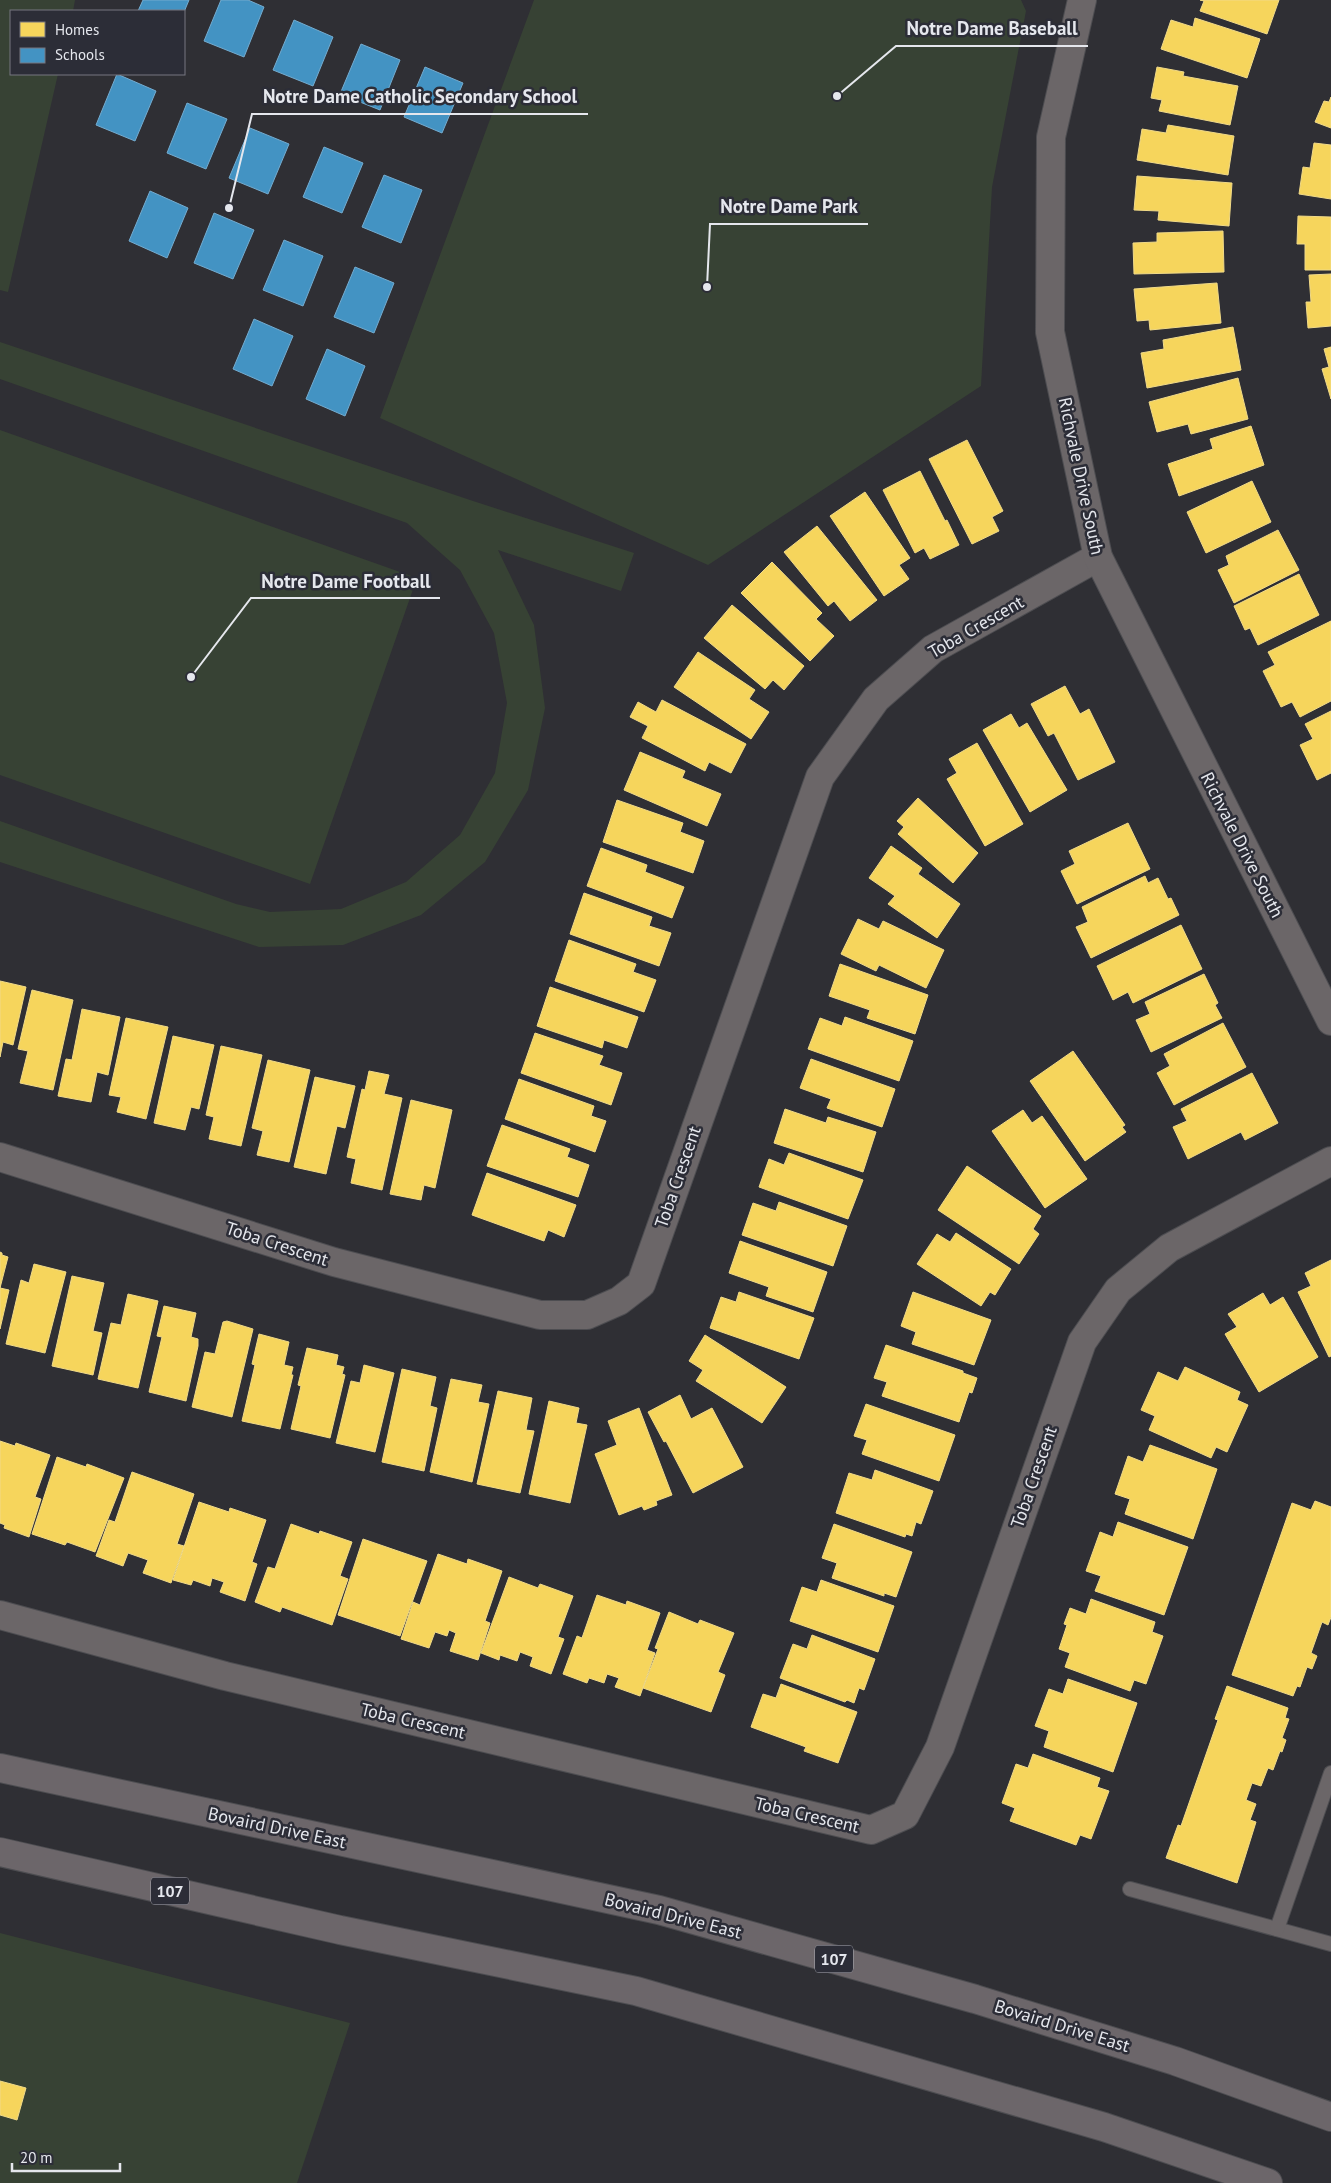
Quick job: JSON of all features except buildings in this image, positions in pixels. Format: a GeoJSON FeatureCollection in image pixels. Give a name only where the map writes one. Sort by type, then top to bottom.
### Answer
{"type":"FeatureCollection","features":[{"type":"Feature","properties":{"kind":"main road","name":"Bovaird Drive East"},"geometry":{"type":"LineString","coordinates":[[0,1768],[659,1910],[975,1999],[1175,2061],[1331,2117]]}},
{"type":"Feature","properties":{"kind":"main road","name":"107"},"geometry":{"type":"LineString","coordinates":[[0,1852],[340,1930],[636,1991],[1104,2127],[1268,2183]]}},
{"type":"Feature","properties":{"kind":"street","name":"Richvale Drive South"},"geometry":{"type":"LineString","coordinates":[[1082,0],[1050,137],[1050,332],[1098,557],[1331,1021]]}},
{"type":"Feature","properties":{"kind":"street","name":"Toba Crescent"},"geometry":{"type":"LineString","coordinates":[[0,1157],[334,1262],[540,1315],[587,1315],[619,1300],[641,1284],[820,777],[876,698],[933,649],[1098,557]]}},
{"type":"Feature","properties":{"kind":"street","name":"Toba Crescent"},"geometry":{"type":"LineString","coordinates":[[0,1615],[225,1676],[871,1830],[905,1815],[940,1747],[1082,1342],[1118,1290],[1169,1248],[1331,1161]]}},
{"type":"Feature","properties":{"kind":"lane"},"geometry":{"type":"LineString","coordinates":[[1277,1929],[1331,1773]]}},
{"type":"Feature","properties":{"kind":"lane"},"geometry":{"type":"LineString","coordinates":[[1130,1889],[1331,1944]]}},
{"type":"Feature","properties":{"kind":"green space"},"geometry":{"type":"Polygon","coordinates":[[[0,0],[75,0],[73,10],[10,10],[10,75],[58,75],[8,292],[0,290],[0,0]]]}},
{"type":"Feature","properties":{"kind":"green space"},"geometry":{"type":"Polygon","coordinates":[[[534,0],[1021,0],[1026,11],[992,187],[981,386],[708,565],[380,418],[534,0]]]}},
{"type":"Feature","properties":{"kind":"green space"},"geometry":{"type":"Polygon","coordinates":[[[0,342],[473,501],[634,553],[621,591],[498,550],[534,625],[545,708],[528,790],[485,862],[421,915],[343,945],[259,947],[0,862],[0,821],[236,904],[270,912],[341,909],[406,882],[460,835],[495,773],[507,703],[494,633],[460,570],[407,523],[0,379],[0,342]]]}},
{"type":"Feature","properties":{"kind":"green space"},"geometry":{"type":"Polygon","coordinates":[[[0,430],[417,578],[310,884],[0,775],[0,430]]]}},
{"type":"Feature","properties":{"kind":"green space"},"geometry":{"type":"Polygon","coordinates":[[[0,1933],[350,2023],[297,2183],[0,2183],[0,1933]]]}},
{"type":"Feature","properties":{"kind":"place","name":"Notre Dame Baseball"},"geometry":{"type":"Point","coordinates":[837,96]}},
{"type":"Feature","properties":{"kind":"place","name":"Notre Dame Catholic Secondary School"},"geometry":{"type":"Point","coordinates":[229,208]}},
{"type":"Feature","properties":{"kind":"place","name":"Notre Dame Park"},"geometry":{"type":"Point","coordinates":[707,287]}},
{"type":"Feature","properties":{"kind":"place","name":"Notre Dame Football"},"geometry":{"type":"Point","coordinates":[191,677]}}]}
